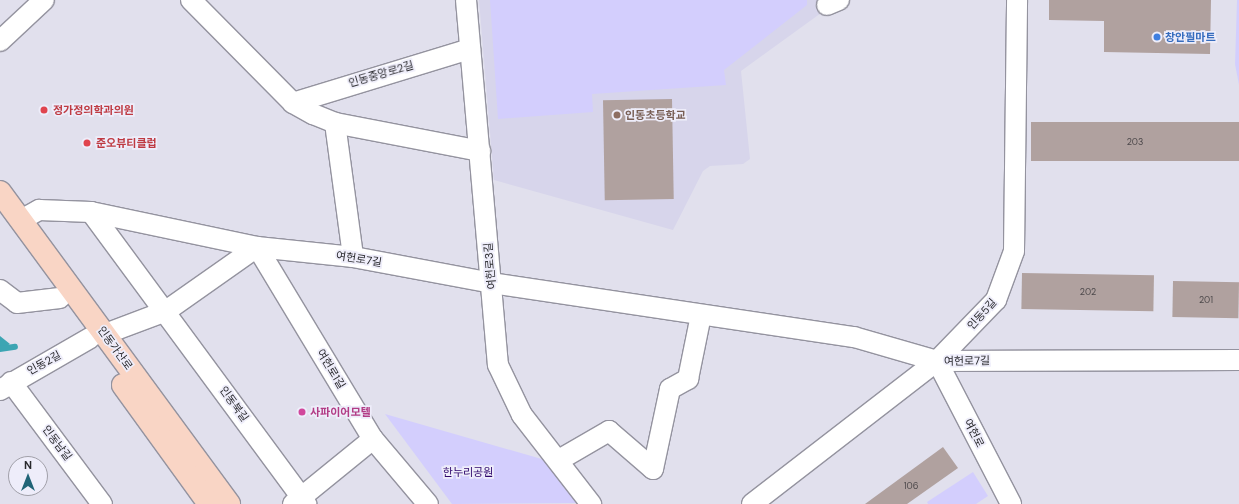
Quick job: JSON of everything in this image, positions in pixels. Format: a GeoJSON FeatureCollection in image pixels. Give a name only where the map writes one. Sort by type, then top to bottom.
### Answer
{"type":"FeatureCollection","features":[{"type":"Feature","properties":{"kind":"main road","name":"인동가산로"},"geometry":{"type":"LineString","coordinates":[[0,192],[21,220],[209,504]]}},
{"type":"Feature","properties":{"kind":"main road","name":"인동가산로"},"geometry":{"type":"LineString","coordinates":[[0,216],[60,298],[97,336],[229,504]]}},
{"type":"Feature","properties":{"kind":"street"},"geometry":{"type":"LineString","coordinates":[[0,42],[44,0]]}},
{"type":"Feature","properties":{"kind":"street"},"geometry":{"type":"LineString","coordinates":[[190,0],[292,103],[335,123],[480,151]]}},
{"type":"Feature","properties":{"kind":"street","name":"여헌로3길"},"geometry":{"type":"LineString","coordinates":[[466,0],[498,365],[522,415],[559,460],[591,504]]}},
{"type":"Feature","properties":{"kind":"street","name":"인동5길"},"geometry":{"type":"LineString","coordinates":[[752,504],[937,361],[996,300],[1014,251],[1017,0]]}},
{"type":"Feature","properties":{"kind":"street","name":"인동중앙로2길"},"geometry":{"type":"LineString","coordinates":[[292,103],[470,49]]}},
{"type":"Feature","properties":{"kind":"street"},"geometry":{"type":"LineString","coordinates":[[335,123],[353,257]]}},
{"type":"Feature","properties":{"kind":"street","name":"여헌로7길"},"geometry":{"type":"LineString","coordinates":[[21,220],[39,210],[92,212],[257,247],[353,257],[492,283],[854,337],[937,361],[1239,360]]}},
{"type":"Feature","properties":{"kind":"street","name":"인동북길"},"geometry":{"type":"LineString","coordinates":[[92,212],[166,311],[300,502],[373,439]]}},
{"type":"Feature","properties":{"kind":"street"},"geometry":{"type":"LineString","coordinates":[[166,311],[257,247]]}},
{"type":"Feature","properties":{"kind":"street","name":"여헌로1길"},"geometry":{"type":"LineString","coordinates":[[257,247],[373,439],[428,504]]}},
{"type":"Feature","properties":{"kind":"street"},"geometry":{"type":"LineString","coordinates":[[0,290],[17,303],[60,298]]}},
{"type":"Feature","properties":{"kind":"street","name":"인동2길"},"geometry":{"type":"LineString","coordinates":[[5,386],[97,336],[166,311]]}},
{"type":"Feature","properties":{"kind":"street"},"geometry":{"type":"LineString","coordinates":[[559,460],[609,431],[653,469],[670,390],[688,380],[701,315]]}},
{"type":"Feature","properties":{"kind":"street","name":"여헌로"},"geometry":{"type":"LineString","coordinates":[[937,361],[1010,504]]}},
{"type":"Feature","properties":{"kind":"street","name":"인동남길"},"geometry":{"type":"LineString","coordinates":[[5,386],[102,504]]}},
{"type":"Feature","properties":{"kind":"shaded area","name":"인동초등학교"},"geometry":{"type":"Polygon","coordinates":[[[479,0],[839,0],[741,71],[750,159],[743,164],[710,166],[703,171],[673,230],[494,180],[479,0]]]}},
{"type":"Feature","properties":{"kind":"green space"},"geometry":{"type":"Polygon","coordinates":[[[490,0],[807,0],[807,5],[724,70],[726,85],[592,94],[593,112],[498,119],[490,0]]]}},
{"type":"Feature","properties":{"kind":"green space"},"geometry":{"type":"Polygon","coordinates":[[[1237,0],[1239,0],[1239,85],[1235,64],[1237,0]]]}},
{"type":"Feature","properties":{"kind":"green space","name":"한누리공원"},"geometry":{"type":"Polygon","coordinates":[[[385,414],[545,460],[577,503],[452,504],[385,414]]]}},
{"type":"Feature","properties":{"kind":"green space"},"geometry":{"type":"Polygon","coordinates":[[[973,472],[988,496],[976,504],[928,504],[927,502],[973,472]]]}},
{"type":"Feature","properties":{"kind":"water"},"geometry":{"type":"Polygon","coordinates":[[[0,336],[10,344],[0,350],[0,336]]]}},
{"type":"Feature","properties":{"kind":"building","name":"창안필마트"},"geometry":{"type":"Polygon","coordinates":[[[1049,0],[1211,0],[1210,54],[1104,52],[1104,21],[1049,20],[1049,0]]]}},
{"type":"Feature","properties":{"kind":"building"},"geometry":{"type":"Polygon","coordinates":[[[672,99],[674,199],[605,200],[603,100],[672,99]]]}},
{"type":"Feature","properties":{"kind":"building"},"geometry":{"type":"Polygon","coordinates":[[[1031,122],[1239,122],[1239,161],[1031,161],[1031,122]]]}},
{"type":"Feature","properties":{"kind":"building"},"geometry":{"type":"Polygon","coordinates":[[[1022,273],[1154,275],[1153,311],[1021,309],[1022,273]]]}},
{"type":"Feature","properties":{"kind":"building"},"geometry":{"type":"Polygon","coordinates":[[[1173,281],[1239,282],[1238,318],[1172,317],[1173,281]]]}},
{"type":"Feature","properties":{"kind":"building"},"geometry":{"type":"Polygon","coordinates":[[[943,447],[958,468],[907,504],[865,504],[943,447]]]}},
{"type":"Feature","properties":{"kind":"waterway"},"geometry":{"type":"LineString","coordinates":[[0,349],[15,347]]}},
{"type":"Feature","properties":{"kind":"place","name":"창안필마트"},"geometry":{"type":"Point","coordinates":[1157,37]}},
{"type":"Feature","properties":{"kind":"place","name":"정가정의학과의원"},"geometry":{"type":"Point","coordinates":[44,110]}},
{"type":"Feature","properties":{"kind":"place","name":"인동초등학교"},"geometry":{"type":"Point","coordinates":[617,115]}},
{"type":"Feature","properties":{"kind":"place","name":"준오뷰티클럽"},"geometry":{"type":"Point","coordinates":[87,143]}},
{"type":"Feature","properties":{"kind":"place","name":"사파이어모텔"},"geometry":{"type":"Point","coordinates":[302,412]}}]}
